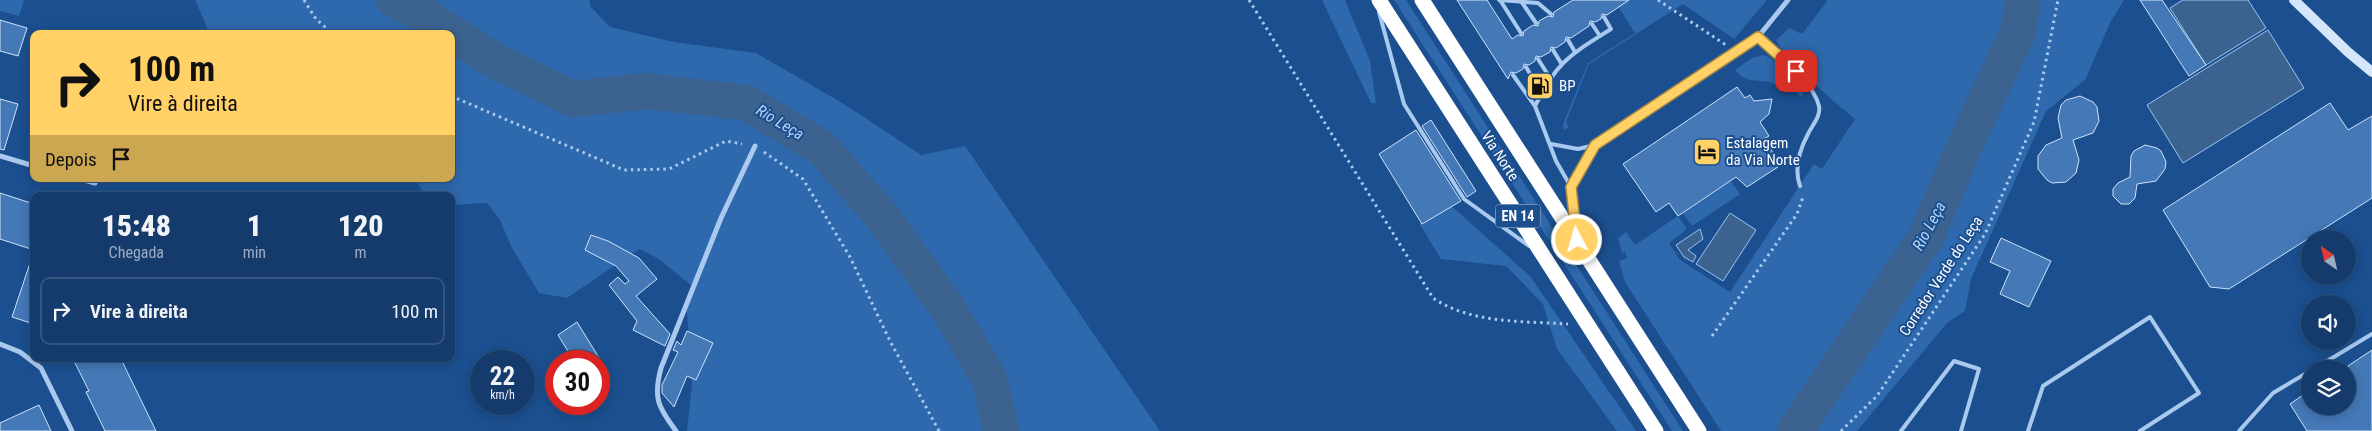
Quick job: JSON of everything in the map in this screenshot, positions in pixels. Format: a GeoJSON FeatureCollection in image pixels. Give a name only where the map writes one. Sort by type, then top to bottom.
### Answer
{"type":"FeatureCollection","features":[{"type":"Feature","properties":{"kind":"highway","name":"Via Norte"},"geometry":{"type":"LineString","coordinates":[[1377,0],[1656,431]]}},
{"type":"Feature","properties":{"kind":"highway","name":"Via Norte"},"geometry":{"type":"LineString","coordinates":[[1422,0],[1699,431]]}},
{"type":"Feature","properties":{"kind":"street"},"geometry":{"type":"LineString","coordinates":[[1577,240],[1571,187],[1595,145],[1758,37],[1788,0]]}},
{"type":"Feature","properties":{"kind":"street"},"geometry":{"type":"LineString","coordinates":[[2294,0],[2348,52],[2372,72]]}},
{"type":"Feature","properties":{"kind":"street"},"geometry":{"type":"LineString","coordinates":[[676,431],[661,411],[659,403],[656,388],[661,368],[721,218],[755,146]]}},
{"type":"Feature","properties":{"kind":"street"},"geometry":{"type":"LineString","coordinates":[[0,156],[30,165]]}},
{"type":"Feature","properties":{"kind":"street"},"geometry":{"type":"LineString","coordinates":[[0,344],[20,352],[30,360]]}},
{"type":"Feature","properties":{"kind":"street"},"geometry":{"type":"LineString","coordinates":[[33,362],[41,368],[72,431]]}},
{"type":"Feature","properties":{"kind":"lane"},"geometry":{"type":"LineString","coordinates":[[1377,0],[1404,104],[1464,199],[1544,256]]}},
{"type":"Feature","properties":{"kind":"lane"},"geometry":{"type":"LineString","coordinates":[[1500,0],[1538,4],[1551,14]]}},
{"type":"Feature","properties":{"kind":"lane"},"geometry":{"type":"LineString","coordinates":[[1500,0],[1521,33]]}},
{"type":"Feature","properties":{"kind":"lane"},"geometry":{"type":"LineString","coordinates":[[1521,1],[1536,24]]}},
{"type":"Feature","properties":{"kind":"lane"},"geometry":{"type":"LineString","coordinates":[[1535,106],[1550,78],[1561,63],[1611,29],[1604,17]]}},
{"type":"Feature","properties":{"kind":"lane"},"geometry":{"type":"LineString","coordinates":[[1592,24],[1600,36]]}},
{"type":"Feature","properties":{"kind":"lane"},"geometry":{"type":"LineString","coordinates":[[1758,37],[1796,71],[1814,95],[1819,107],[1818,117],[1807,135],[1800,155],[1797,172],[1800,186]]}},
{"type":"Feature","properties":{"kind":"lane"},"geometry":{"type":"LineString","coordinates":[[1568,40],[1575,52]]}},
{"type":"Feature","properties":{"kind":"lane"},"geometry":{"type":"LineString","coordinates":[[1553,50],[1561,63]]}},
{"type":"Feature","properties":{"kind":"lane"},"geometry":{"type":"LineString","coordinates":[[1538,59],[1550,78]]}},
{"type":"Feature","properties":{"kind":"lane"},"geometry":{"type":"LineString","coordinates":[[1526,67],[1542,92]]}},
{"type":"Feature","properties":{"kind":"lane"},"geometry":{"type":"LineString","coordinates":[[1513,75],[1535,106],[1556,161],[1571,187]]}},
{"type":"Feature","properties":{"kind":"lane"},"geometry":{"type":"LineString","coordinates":[[1551,144],[1578,149],[1595,145]]}},
{"type":"Feature","properties":{"kind":"lane"},"geometry":{"type":"LineString","coordinates":[[2028,431],[2043,386],[2150,318],[2199,393],[2140,431]]}},
{"type":"Feature","properties":{"kind":"lane"},"geometry":{"type":"LineString","coordinates":[[2329,360],[2372,334]]}},
{"type":"Feature","properties":{"kind":"lane"},"geometry":{"type":"LineString","coordinates":[[1901,431],[1954,361],[1979,369],[1961,431]]}},
{"type":"Feature","properties":{"kind":"lane"},"geometry":{"type":"LineString","coordinates":[[2239,431],[2273,393],[2301,376]]}},
{"type":"Feature","properties":{"kind":"path"},"geometry":{"type":"LineString","coordinates":[[304,0],[316,19],[328,30]]}},
{"type":"Feature","properties":{"kind":"path"},"geometry":{"type":"LineString","coordinates":[[1249,0],[1433,298],[1446,307],[1482,317],[1588,325]]}},
{"type":"Feature","properties":{"kind":"path"},"geometry":{"type":"LineString","coordinates":[[1658,0],[1737,52]]}},
{"type":"Feature","properties":{"kind":"path","name":"Corredor Verde do Leça"},"geometry":{"type":"LineString","coordinates":[[1841,431],[1877,396],[1985,234],[2034,122],[2058,0]]}},
{"type":"Feature","properties":{"kind":"path"},"geometry":{"type":"LineString","coordinates":[[1712,336],[1797,214],[1803,195],[1800,186]]}},
{"type":"Feature","properties":{"kind":"shaded area"},"geometry":{"type":"Polygon","coordinates":[[[0,0],[24,0],[19,16],[0,11],[0,0]]]}},
{"type":"Feature","properties":{"kind":"shaded area"},"geometry":{"type":"Polygon","coordinates":[[[195,0],[590,0],[590,6],[610,27],[674,42],[756,53],[844,104],[921,155],[965,146],[1160,431],[687,431],[692,385],[686,299],[692,286],[659,259],[639,249],[567,298],[539,293],[511,246],[500,220],[487,203],[455,205],[455,192],[423,192],[417,182],[455,182],[455,30],[208,30],[195,0]]]}},
{"type":"Feature","properties":{"kind":"shaded area"},"geometry":{"type":"Polygon","coordinates":[[[1322,0],[1345,0],[1370,61],[1376,103],[1371,103],[1322,0]]]}},
{"type":"Feature","properties":{"kind":"shaded area"},"geometry":{"type":"Polygon","coordinates":[[[1394,0],[1406,0],[1683,431],[1672,431],[1394,0]]]}},
{"type":"Feature","properties":{"kind":"shaded area"},"geometry":{"type":"Polygon","coordinates":[[[1614,0],[1767,0],[1734,39],[1683,4],[1589,64],[1566,122],[1569,127],[1564,130],[1563,124],[1588,63],[1635,33],[1614,0]]]}},
{"type":"Feature","properties":{"kind":"shaded area"},"geometry":{"type":"Polygon","coordinates":[[[1828,0],[2124,0],[2110,23],[2085,80],[2046,111],[1971,279],[1965,311],[1947,323],[1857,431],[1721,431],[1625,282],[1619,261],[1627,258],[1625,252],[1622,253],[1618,238],[1626,232],[1635,245],[1678,216],[1687,229],[1669,243],[1680,260],[1730,292],[1814,164],[1822,169],[1855,119],[1824,93],[1790,59],[1776,40],[1789,28],[1802,34],[1828,0]]]}},
{"type":"Feature","properties":{"kind":"shaded area"},"geometry":{"type":"Polygon","coordinates":[[[2183,0],[2248,0],[2266,28],[2206,65],[2170,8],[2183,0]]]}},
{"type":"Feature","properties":{"kind":"shaded area"},"geometry":{"type":"Polygon","coordinates":[[[2268,30],[2304,88],[2183,163],[2147,105],[2268,30]]]}},
{"type":"Feature","properties":{"kind":"shaded area"},"geometry":{"type":"Polygon","coordinates":[[[1763,55],[1776,61],[1791,76],[1804,94],[1800,97],[1787,78],[1777,85],[1750,80],[1735,70],[1752,58],[1763,55]]]}},
{"type":"Feature","properties":{"kind":"shaded area"},"geometry":{"type":"Polygon","coordinates":[[[1731,181],[1740,194],[1692,226],[1683,213],[1731,181]]]}},
{"type":"Feature","properties":{"kind":"shaded area"},"geometry":{"type":"Polygon","coordinates":[[[1449,204],[1530,276],[1636,431],[1617,431],[1557,349],[1543,304],[1506,266],[1441,259],[1419,223],[1422,224],[1449,204]]]}},
{"type":"Feature","properties":{"kind":"shaded area"},"geometry":{"type":"Polygon","coordinates":[[[1730,213],[1756,230],[1723,281],[1696,264],[1730,213]]]}},
{"type":"Feature","properties":{"kind":"shaded area"},"geometry":{"type":"Polygon","coordinates":[[[1700,229],[1703,239],[1688,250],[1696,256],[1693,262],[1684,257],[1676,245],[1700,229]]]}},
{"type":"Feature","properties":{"kind":"building"},"geometry":{"type":"Polygon","coordinates":[[[1457,0],[1487,0],[1512,39],[1518,35],[1523,36],[1524,31],[1533,25],[1538,26],[1539,21],[1548,16],[1553,17],[1554,12],[1573,0],[1629,0],[1607,15],[1602,14],[1601,19],[1595,22],[1590,21],[1589,26],[1571,38],[1566,37],[1565,42],[1556,48],[1551,47],[1550,52],[1541,57],[1536,56],[1535,61],[1529,65],[1524,64],[1523,69],[1516,73],[1511,72],[1508,79],[1457,0]]]}},
{"type":"Feature","properties":{"kind":"building"},"geometry":{"type":"Polygon","coordinates":[[[2140,0],[2162,0],[2206,65],[2189,76],[2140,0]]]}},
{"type":"Feature","properties":{"kind":"building"},"geometry":{"type":"Polygon","coordinates":[[[0,20],[27,28],[18,56],[0,51],[0,20]]]}},
{"type":"Feature","properties":{"kind":"building","name":"Estalagem da Via Norte"},"geometry":{"type":"Polygon","coordinates":[[[1737,87],[1745,98],[1750,95],[1754,101],[1772,99],[1769,114],[1760,122],[1769,136],[1764,139],[1781,165],[1747,187],[1736,177],[1678,216],[1669,203],[1656,212],[1623,164],[1737,87]]]}},
{"type":"Feature","properties":{"kind":"building"},"geometry":{"type":"Polygon","coordinates":[[[2080,96],[2093,102],[2097,107],[2099,121],[2093,133],[2073,140],[2079,160],[2076,173],[2066,182],[2052,183],[2038,169],[2038,156],[2046,145],[2062,138],[2058,118],[2061,105],[2066,100],[2080,96]]]}},
{"type":"Feature","properties":{"kind":"building"},"geometry":{"type":"Polygon","coordinates":[[[0,99],[18,104],[4,150],[0,149],[0,99]]]}},
{"type":"Feature","properties":{"kind":"building"},"geometry":{"type":"Polygon","coordinates":[[[2330,103],[2348,130],[2372,116],[2372,198],[2322,230],[2301,230],[2301,243],[2229,289],[2210,287],[2163,210],[2330,103]]]}},
{"type":"Feature","properties":{"kind":"building"},"geometry":{"type":"Polygon","coordinates":[[[1431,120],[1476,191],[1467,197],[1422,126],[1431,120]]]}},
{"type":"Feature","properties":{"kind":"building"},"geometry":{"type":"Polygon","coordinates":[[[1416,130],[1461,201],[1422,224],[1379,154],[1416,130]]]}},
{"type":"Feature","properties":{"kind":"building"},"geometry":{"type":"Polygon","coordinates":[[[2145,145],[2161,151],[2166,162],[2165,169],[2156,181],[2137,184],[2135,198],[2129,204],[2121,204],[2113,196],[2113,189],[2118,183],[2130,177],[2131,156],[2134,151],[2145,145]]]}},
{"type":"Feature","properties":{"kind":"building"},"geometry":{"type":"Polygon","coordinates":[[[0,193],[30,203],[30,249],[0,239],[0,193]]]}},
{"type":"Feature","properties":{"kind":"building"},"geometry":{"type":"Polygon","coordinates":[[[591,235],[608,241],[639,258],[657,279],[636,296],[670,334],[665,346],[633,330],[637,321],[609,285],[618,277],[625,284],[629,281],[616,266],[585,250],[591,235]]]}},
{"type":"Feature","properties":{"kind":"building"},"geometry":{"type":"Polygon","coordinates":[[[2001,238],[2051,261],[2029,307],[2000,294],[2010,271],[1990,262],[2001,238]]]}},
{"type":"Feature","properties":{"kind":"building"},"geometry":{"type":"Polygon","coordinates":[[[30,263],[30,323],[12,317],[30,263]]]}},
{"type":"Feature","properties":{"kind":"building"},"geometry":{"type":"Polygon","coordinates":[[[577,322],[594,350],[567,350],[558,335],[577,322]]]}},
{"type":"Feature","properties":{"kind":"building"},"geometry":{"type":"Polygon","coordinates":[[[687,331],[713,343],[696,380],[687,376],[674,407],[662,393],[662,385],[678,352],[673,350],[677,341],[681,345],[687,331]]]}},
{"type":"Feature","properties":{"kind":"building"},"geometry":{"type":"Polygon","coordinates":[[[2372,350],[2372,431],[2307,431],[2290,404],[2301,396],[2301,415],[2356,415],[2356,361],[2372,350]]]}},
{"type":"Feature","properties":{"kind":"building"},"geometry":{"type":"Polygon","coordinates":[[[74,362],[122,362],[156,431],[105,431],[86,392],[89,391],[74,362]]]}},
{"type":"Feature","properties":{"kind":"building"},"geometry":{"type":"Polygon","coordinates":[[[39,405],[51,431],[0,431],[0,423],[39,405]]]}},
{"type":"Feature","properties":{"kind":"waterway","name":"Rio Leça"},"geometry":{"type":"LineString","coordinates":[[394,0],[422,14],[447,30]]}},
{"type":"Feature","properties":{"kind":"waterway","name":"Rio Leça"},"geometry":{"type":"LineString","coordinates":[[1795,431],[1926,237],[1973,127],[2018,33],[2023,0]]}},
{"type":"Feature","properties":{"kind":"waterway","name":"Rio Leça"},"geometry":{"type":"LineString","coordinates":[[455,35],[495,61],[573,99],[647,91],[747,103],[822,148],[884,219],[949,310],[990,380],[1001,431]]}},
{"type":"Feature","properties":{"kind":"place","name":"BP"},"geometry":{"type":"Point","coordinates":[1540,86]}},
{"type":"Feature","properties":{"kind":"place","name":"Estalagem da Via Norte"},"geometry":{"type":"Point","coordinates":[1707,152]}},
{"type":"Feature","properties":{"kind":"route"},"geometry":{"type":"LineString","coordinates":[[1577,240],[1571,187],[1595,145],[1758,37],[1796,71]]}}]}
